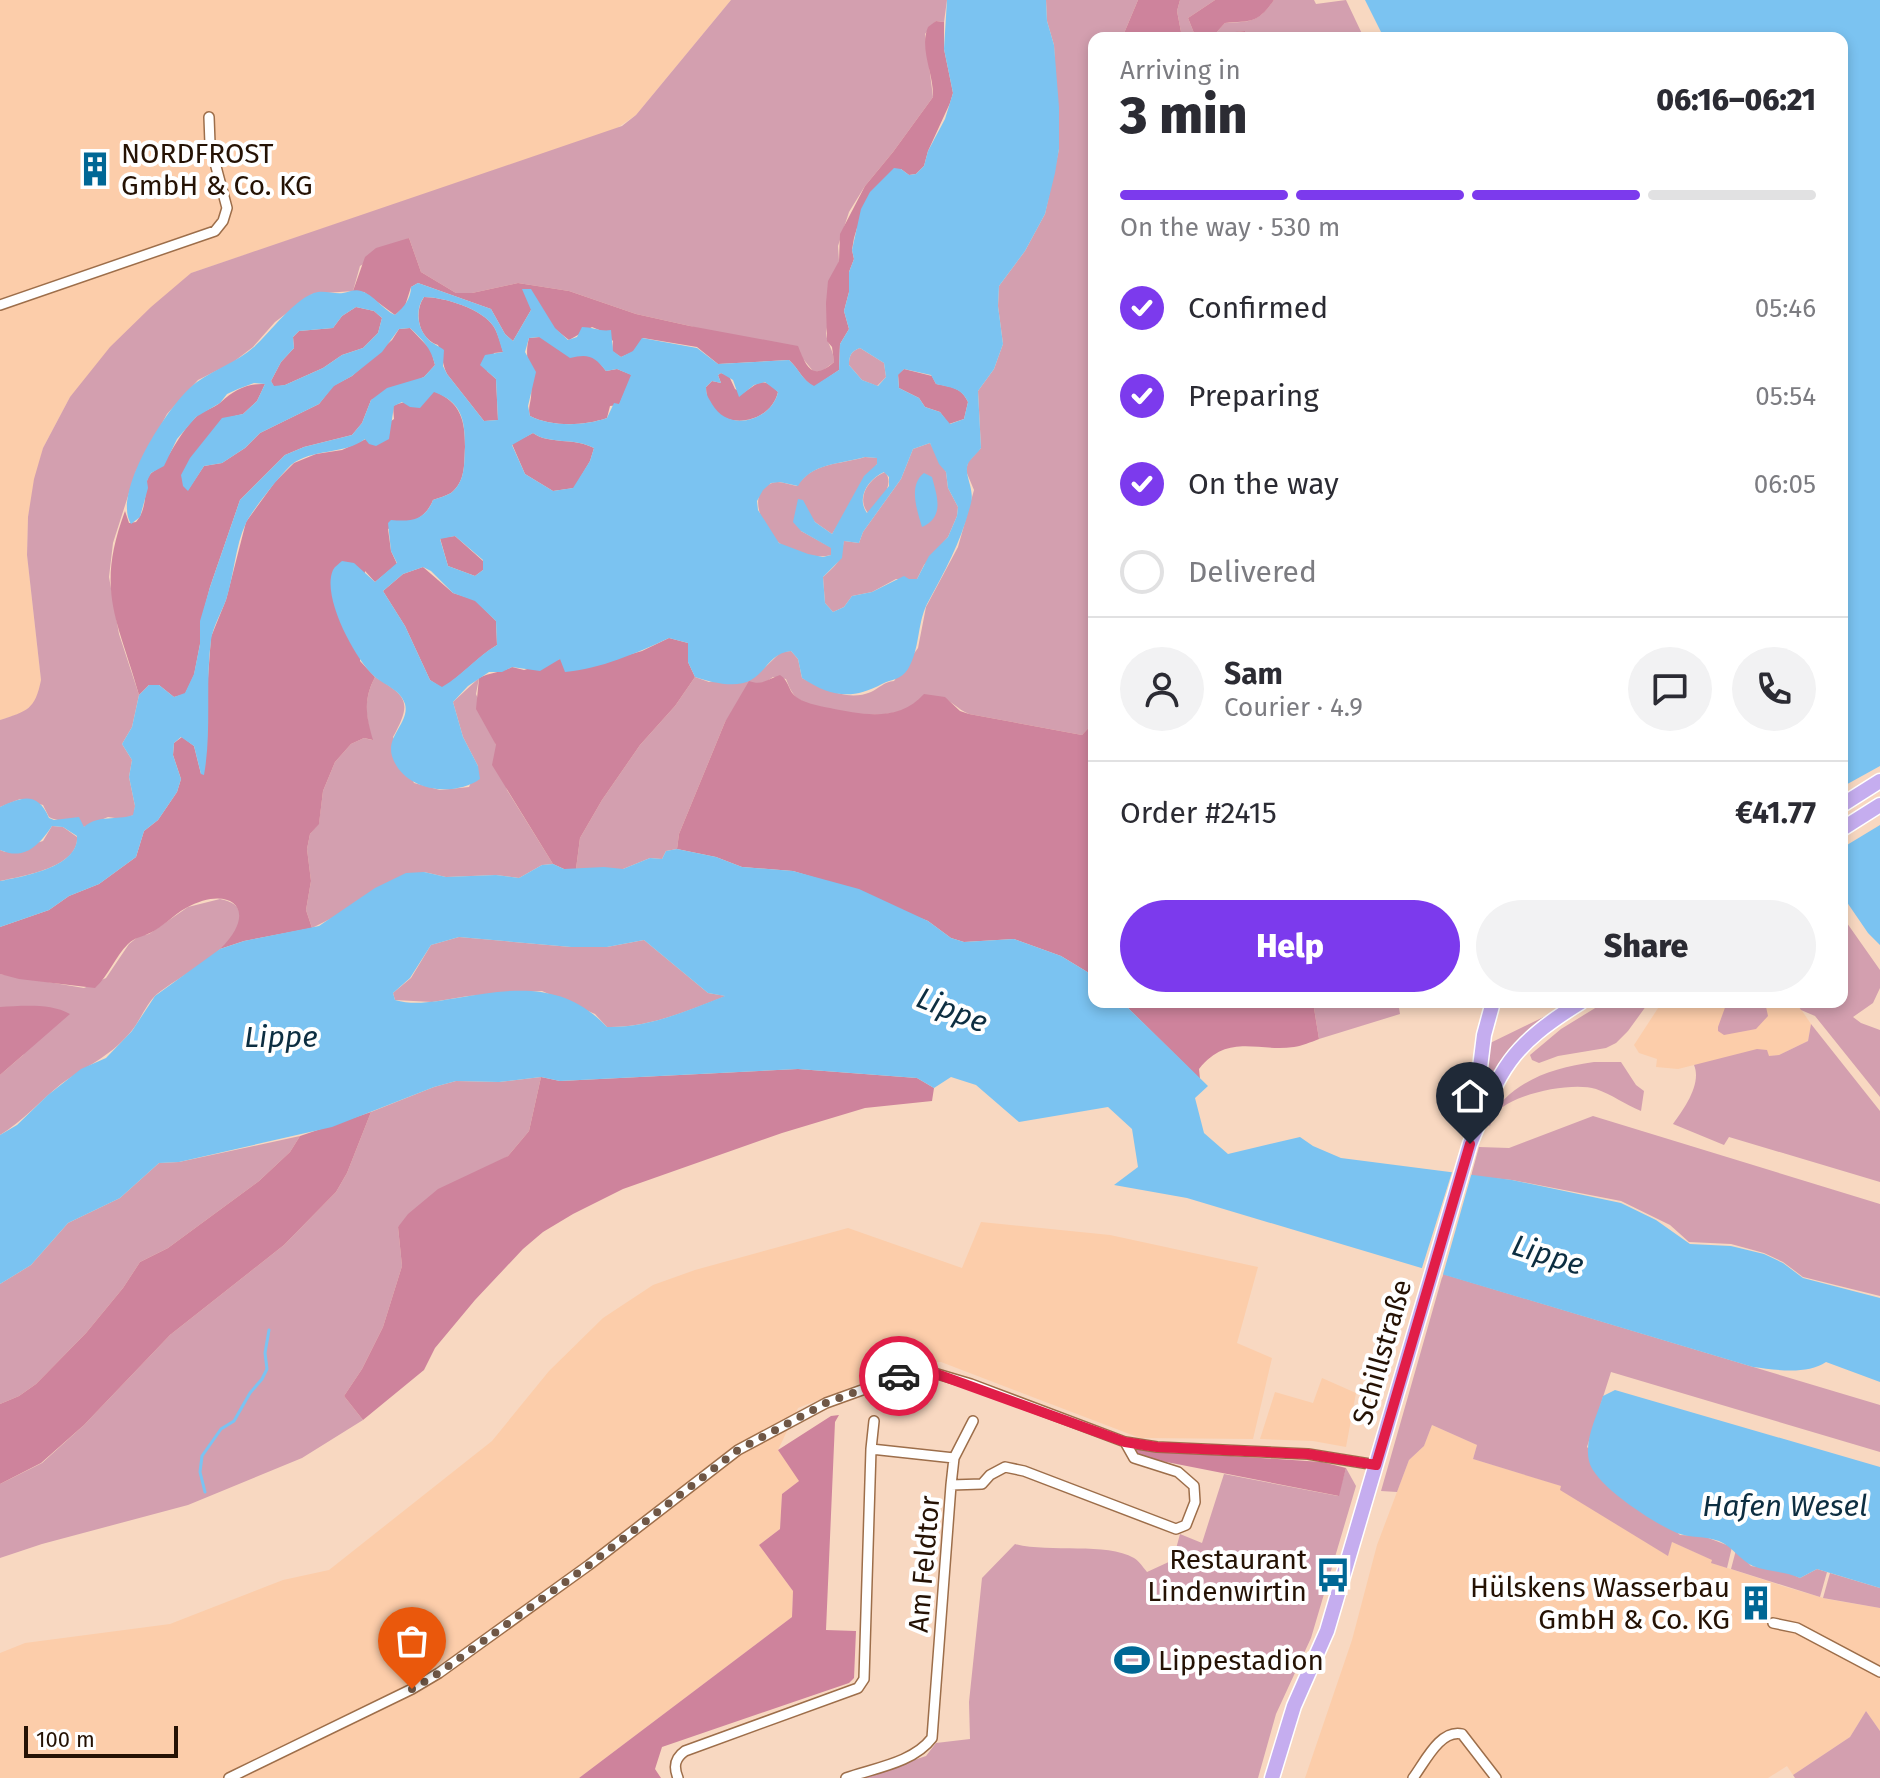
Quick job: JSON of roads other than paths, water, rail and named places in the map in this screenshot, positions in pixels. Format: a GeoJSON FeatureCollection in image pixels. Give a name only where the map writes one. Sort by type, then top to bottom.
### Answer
{"type":"FeatureCollection","features":[{"type":"Feature","properties":{"kind":"main road"},"geometry":{"type":"LineString","coordinates":[[1848,801],[1880,781]]}},
{"type":"Feature","properties":{"kind":"main road"},"geometry":{"type":"LineString","coordinates":[[1848,825],[1880,805]]}},
{"type":"Feature","properties":{"kind":"main road"},"geometry":{"type":"LineString","coordinates":[[1470,1144],[1484,1035],[1491,1008]]}},
{"type":"Feature","properties":{"kind":"main road"},"geometry":{"type":"LineString","coordinates":[[1470,1144],[1491,1092],[1518,1049],[1548,1023],[1572,1008]]}},
{"type":"Feature","properties":{"kind":"main road","name":"Schillstraße"},"geometry":{"type":"LineString","coordinates":[[1272,1778],[1294,1706],[1327,1631],[1470,1144]]}},
{"type":"Feature","properties":{"kind":"main road","name":"Schillstraße"},"geometry":{"type":"LineString","coordinates":[[1280,1754],[1282,1778]]}},
{"type":"Feature","properties":{"kind":"street"},"geometry":{"type":"LineString","coordinates":[[0,305],[215,231],[223,221],[227,208],[210,144],[209,117]]}},
{"type":"Feature","properties":{"kind":"street"},"geometry":{"type":"LineString","coordinates":[[229,1778],[439,1673],[589,1565],[738,1450],[799,1415],[871,1385],[912,1372],[934,1373],[1125,1442],[1157,1447],[1308,1454],[1376,1465]]}},
{"type":"Feature","properties":{"kind":"street"},"geometry":{"type":"LineString","coordinates":[[678,1778],[675,1763],[685,1751],[858,1688],[864,1679],[874,1421]]}},
{"type":"Feature","properties":{"kind":"street"},"geometry":{"type":"LineString","coordinates":[[951,1485],[954,1458],[973,1421]]}},
{"type":"Feature","properties":{"kind":"street","name":"Am Feldtor"},"geometry":{"type":"LineString","coordinates":[[846,1778],[923,1750],[932,1738],[951,1485],[982,1484],[990,1475],[1005,1467],[1024,1471],[1176,1529],[1186,1525],[1195,1502],[1194,1486],[1178,1472],[1134,1458],[1125,1442]]}},
{"type":"Feature","properties":{"kind":"street"},"geometry":{"type":"LineString","coordinates":[[871,1449],[954,1458]]}},
{"type":"Feature","properties":{"kind":"street"},"geometry":{"type":"LineString","coordinates":[[1773,1623],[1797,1628],[1880,1672]]}},
{"type":"Feature","properties":{"kind":"street"},"geometry":{"type":"LineString","coordinates":[[1413,1778],[1444,1736],[1453,1731],[1462,1734],[1496,1778]]}},
{"type":"Feature","properties":{"kind":"water"},"geometry":{"type":"Polygon","coordinates":[[[947,0],[1046,0],[1047,21],[1054,45],[1059,149],[1045,214],[1025,251],[999,286],[1003,344],[994,369],[978,391],[981,448],[967,466],[971,503],[958,543],[927,604],[915,653],[905,673],[861,692],[842,694],[823,689],[802,678],[798,659],[791,651],[778,655],[745,683],[723,684],[695,677],[688,662],[688,643],[669,638],[592,668],[565,672],[560,659],[540,671],[512,667],[502,672],[489,672],[468,686],[453,702],[463,737],[478,766],[480,779],[456,788],[430,788],[418,784],[398,768],[392,756],[392,742],[406,711],[403,699],[374,676],[358,656],[336,610],[331,581],[333,570],[342,561],[354,563],[375,582],[397,563],[391,551],[388,523],[422,516],[433,500],[451,493],[459,483],[464,459],[463,420],[451,401],[434,392],[420,408],[402,402],[394,406],[389,439],[376,446],[365,439],[348,447],[308,456],[291,465],[274,484],[242,532],[226,600],[212,635],[204,775],[201,774],[194,746],[181,737],[174,743],[173,755],[181,779],[177,792],[158,820],[144,831],[136,857],[99,884],[69,896],[49,910],[0,927],[0,881],[60,863],[75,847],[77,836],[63,827],[52,826],[36,845],[24,852],[17,854],[0,850],[0,807],[16,800],[35,800],[49,818],[79,817],[84,827],[96,820],[133,815],[135,806],[129,777],[132,760],[122,744],[132,727],[139,695],[149,685],[159,685],[174,697],[185,693],[194,674],[200,644],[200,621],[240,500],[285,455],[352,435],[362,423],[371,400],[387,388],[424,377],[435,365],[429,349],[419,336],[410,328],[399,329],[382,352],[334,386],[319,404],[260,433],[245,448],[222,463],[204,466],[188,491],[183,486],[181,475],[190,458],[222,418],[243,414],[257,401],[265,384],[254,383],[227,394],[220,403],[196,417],[177,439],[164,466],[151,473],[140,517],[131,524],[127,510],[136,470],[159,427],[186,392],[204,377],[247,352],[292,307],[310,295],[359,290],[395,315],[410,295],[411,287],[418,283],[491,309],[505,334],[513,341],[531,310],[522,289],[531,289],[555,328],[568,340],[577,337],[582,327],[586,327],[611,330],[613,351],[621,357],[633,351],[642,338],[697,348],[718,364],[789,360],[814,386],[839,370],[840,344],[849,329],[844,311],[861,209],[870,192],[894,168],[909,175],[916,174],[924,166],[928,151],[945,119],[953,93],[944,49],[947,0]],[[424,297],[418,313],[424,335],[444,350],[443,366],[447,374],[484,421],[498,420],[496,379],[480,365],[485,355],[503,352],[494,327],[472,310],[442,299],[424,297]],[[356,307],[342,316],[333,328],[299,331],[293,337],[294,348],[281,362],[271,381],[274,386],[285,385],[323,368],[342,355],[363,348],[378,333],[382,318],[374,311],[356,307]],[[539,337],[529,338],[525,352],[536,372],[528,406],[530,416],[568,424],[607,418],[614,403],[619,404],[631,375],[617,369],[606,371],[591,357],[570,358],[539,337]],[[860,348],[854,351],[849,365],[862,380],[878,386],[886,377],[884,363],[860,348]],[[904,369],[898,375],[899,388],[919,398],[925,407],[940,412],[950,424],[964,419],[968,402],[962,393],[936,384],[931,375],[904,369]],[[721,373],[718,375],[721,383],[712,381],[706,387],[712,404],[719,413],[739,421],[749,420],[768,410],[778,392],[765,382],[754,385],[739,397],[733,380],[721,373]],[[533,433],[512,445],[525,474],[553,491],[573,488],[590,461],[594,448],[547,439],[533,433]],[[930,443],[913,449],[901,479],[863,532],[859,543],[844,541],[842,558],[823,577],[825,603],[833,612],[844,607],[852,596],[872,592],[904,576],[917,579],[929,556],[948,537],[958,507],[948,488],[946,472],[930,443]],[[865,457],[811,473],[798,486],[771,483],[763,490],[757,501],[758,510],[779,543],[808,554],[831,555],[831,548],[801,531],[793,522],[798,499],[803,500],[815,522],[832,534],[864,476],[877,464],[877,458],[865,457]],[[884,472],[873,479],[863,495],[867,513],[889,486],[889,477],[884,472]],[[455,536],[440,539],[448,566],[475,576],[483,570],[483,560],[455,536]],[[423,567],[403,574],[383,591],[405,626],[430,680],[442,687],[497,645],[496,621],[475,601],[453,593],[423,567]]]}},
{"type":"Feature","properties":{"kind":"water"},"geometry":{"type":"Polygon","coordinates":[[[1365,0],[1880,0],[1880,945],[1848,904],[1848,32],[1381,32],[1365,0]]]}},
{"type":"Feature","properties":{"kind":"water"},"geometry":{"type":"Polygon","coordinates":[[[924,473],[932,477],[938,505],[934,518],[922,527],[915,491],[924,473]]]}},
{"type":"Feature","properties":{"kind":"water","name":"Lippe"},"geometry":{"type":"Polygon","coordinates":[[[677,849],[716,857],[742,867],[793,871],[859,889],[928,921],[951,938],[964,942],[1014,939],[1061,956],[1088,972],[1088,1008],[1128,1008],[1208,1086],[1195,1098],[1204,1133],[1228,1154],[1300,1137],[1341,1158],[1512,1180],[1621,1203],[1656,1220],[1690,1244],[1731,1246],[1764,1254],[1803,1278],[1880,1298],[1880,1382],[1826,1362],[1801,1370],[1753,1367],[1187,1198],[1114,1185],[1138,1167],[1132,1129],[1108,1107],[1019,1122],[976,1085],[951,1077],[934,1088],[917,1078],[798,1069],[560,1081],[541,1077],[499,1082],[456,1081],[332,1127],[179,1162],[159,1163],[120,1198],[68,1223],[31,1265],[0,1284],[0,1135],[17,1125],[81,1069],[106,1058],[132,1031],[155,996],[220,949],[319,926],[375,888],[406,873],[519,878],[542,865],[553,864],[564,869],[623,869],[650,858],[662,859],[666,851],[677,849]],[[459,937],[431,945],[410,978],[393,993],[395,1000],[418,1003],[498,992],[556,995],[591,1012],[607,1027],[652,1022],[725,996],[708,993],[644,940],[607,947],[571,947],[459,937]]]}},
{"type":"Feature","properties":{"kind":"water","name":"Hafen Wesel"},"geometry":{"type":"Polygon","coordinates":[[[1615,1390],[1880,1467],[1880,1588],[1817,1569],[1800,1578],[1759,1568],[1719,1541],[1677,1533],[1627,1503],[1593,1471],[1588,1453],[1603,1396],[1615,1390]]]}},
{"type":"Feature","properties":{"kind":"waterway"},"geometry":{"type":"LineString","coordinates":[[205,1492],[200,1472],[202,1456],[221,1429],[234,1421],[262,1379],[267,1369],[265,1353],[269,1330]]}},
{"type":"Feature","properties":{"kind":"place","name":"NORDFROST GmbH & Co. KG"},"geometry":{"type":"Point","coordinates":[95,169]}},
{"type":"Feature","properties":{"kind":"place","name":"Restaurant Lindenwirtin"},"geometry":{"type":"Point","coordinates":[1333,1575]}},
{"type":"Feature","properties":{"kind":"place","name":"Hülskens Wasserbau GmbH & Co. KG"},"geometry":{"type":"Point","coordinates":[1756,1603]}},
{"type":"Feature","properties":{"kind":"place","name":"Lippestadion"},"geometry":{"type":"Point","coordinates":[1132,1660]}}]}
